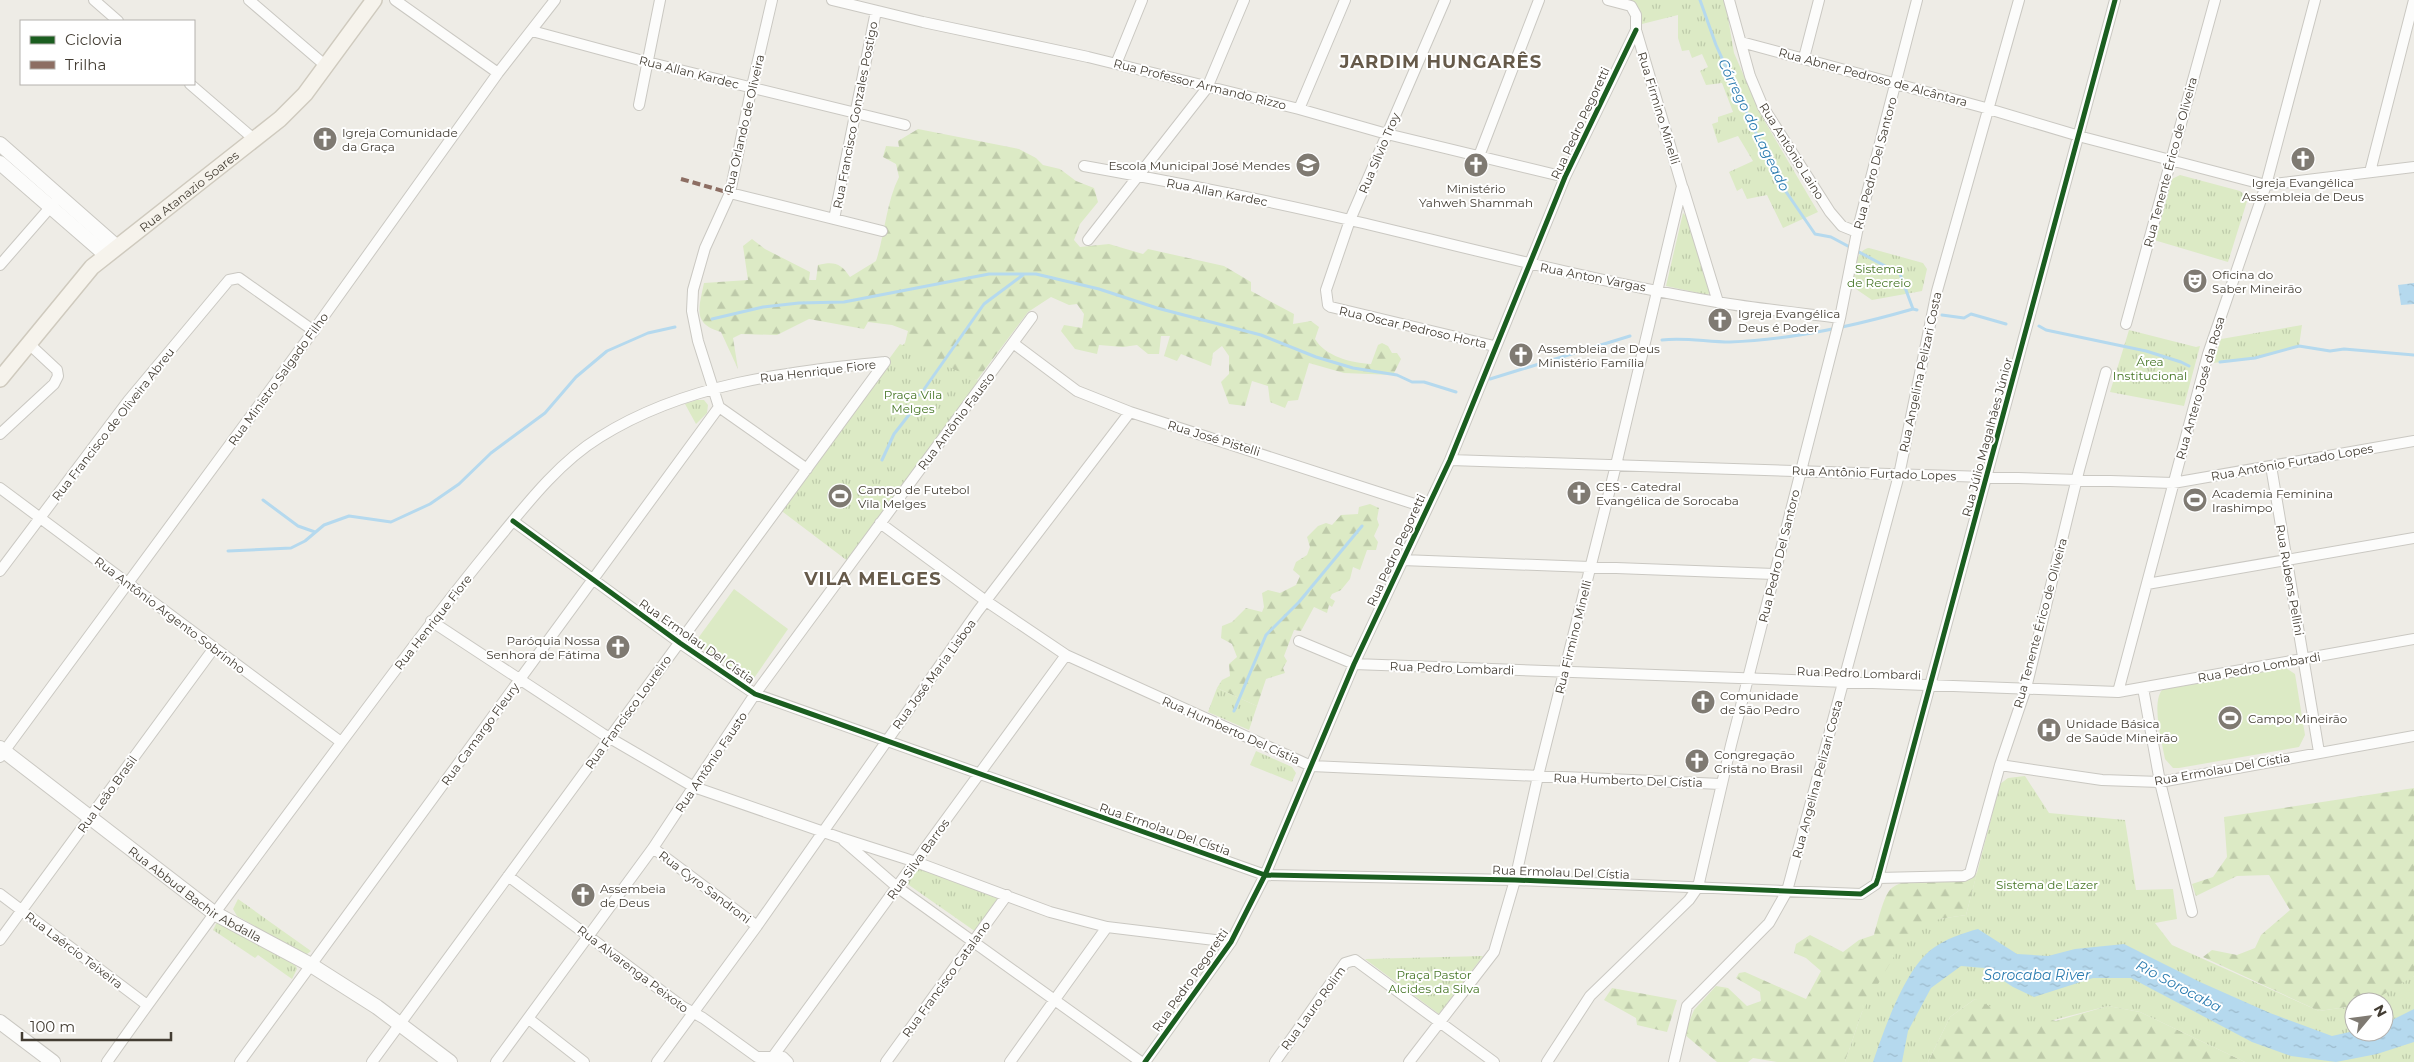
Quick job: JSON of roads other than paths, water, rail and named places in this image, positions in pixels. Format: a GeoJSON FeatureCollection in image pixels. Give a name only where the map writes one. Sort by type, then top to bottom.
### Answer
{"type":"FeatureCollection","features":[{"type":"Feature","properties":{"kind":"main road","name":"Rua Atanazio Soares"},"geometry":{"type":"LineString","coordinates":[[0,379],[84,276],[111,251],[255,140],[305,94],[374,0]]}},
{"type":"Feature","properties":{"kind":"street"},"geometry":{"type":"LineString","coordinates":[[94,0],[117,20]]}},
{"type":"Feature","properties":{"kind":"street"},"geometry":{"type":"LineString","coordinates":[[249,0],[326,66]]}},
{"type":"Feature","properties":{"kind":"street"},"geometry":{"type":"LineString","coordinates":[[395,0],[498,73]]}},
{"type":"Feature","properties":{"kind":"street","name":"Rua Ministro Salgado Filho"},"geometry":{"type":"LineString","coordinates":[[1,752],[128,584],[314,331],[498,73],[555,0]]}},
{"type":"Feature","properties":{"kind":"street"},"geometry":{"type":"LineString","coordinates":[[639,105],[646,62],[660,0]]}},
{"type":"Feature","properties":{"kind":"street","name":"Rua Orlando de Oliveira"},"geometry":{"type":"LineString","coordinates":[[715,388],[695,332],[692,311],[693,290],[705,248],[730,193],[772,0]]}},
{"type":"Feature","properties":{"kind":"street"},"geometry":{"type":"LineString","coordinates":[[1116,64],[1142,0]]}},
{"type":"Feature","properties":{"kind":"street"},"geometry":{"type":"LineString","coordinates":[[1088,240],[1207,88],[1244,0]]}},
{"type":"Feature","properties":{"kind":"street"},"geometry":{"type":"LineString","coordinates":[[1299,108],[1345,0]]}},
{"type":"Feature","properties":{"kind":"street","name":"Rua Sílvio Troy"},"geometry":{"type":"LineString","coordinates":[[1331,307],[1328,305],[1326,290],[1350,220],[1445,0]]}},
{"type":"Feature","properties":{"kind":"street"},"geometry":{"type":"LineString","coordinates":[[1480,156],[1539,0]]}},
{"type":"Feature","properties":{"kind":"street","name":"Rua Firmino Minelli"},"geometry":{"type":"LineString","coordinates":[[1608,0],[1631,6],[1636,15],[1636,30],[1718,302]]}},
{"type":"Feature","properties":{"kind":"street","name":"Rua Antônio Laino"},"geometry":{"type":"LineString","coordinates":[[1729,0],[1750,76],[1763,107],[1830,212],[1842,226],[1857,232]]}},
{"type":"Feature","properties":{"kind":"street"},"geometry":{"type":"LineString","coordinates":[[1804,58],[1819,0]]}},
{"type":"Feature","properties":{"kind":"street","name":"Rua Pedro Del Santoro"},"geometry":{"type":"LineString","coordinates":[[1548,1062],[1590,996],[1689,900],[1698,887],[1721,784],[1836,336],[1857,232],[1918,0]]}},
{"type":"Feature","properties":{"kind":"street","name":"Rua Angelina Pelizari Costa"},"geometry":{"type":"LineString","coordinates":[[1674,1062],[1687,1006],[1769,923],[1787,891],[1899,475],[1936,291],[2019,0]]}},
{"type":"Feature","properties":{"kind":"street","name":"Rua Júlio Magalhães Júnior"},"geometry":{"type":"LineString","coordinates":[[1878,878],[2115,0]]}},
{"type":"Feature","properties":{"kind":"street","name":"Rua Tenente Érico de Oliveira"},"geometry":{"type":"LineString","coordinates":[[2126,324],[2214,0]]}},
{"type":"Feature","properties":{"kind":"street","name":"Rua Antero José da Rosa"},"geometry":{"type":"LineString","coordinates":[[2118,692],[2208,354],[2266,184],[2315,0]]}},
{"type":"Feature","properties":{"kind":"street"},"geometry":{"type":"LineString","coordinates":[[2370,172],[2414,0]]}},
{"type":"Feature","properties":{"kind":"street","name":"Rua Professor Armando Rizzo"},"geometry":{"type":"LineString","coordinates":[[838,1],[1299,108],[1387,134],[1566,177]]}},
{"type":"Feature","properties":{"kind":"street","name":"Rua Francisco Gonzales Postigo"},"geometry":{"type":"LineString","coordinates":[[834,218],[876,11]]}},
{"type":"Feature","properties":{"kind":"street","name":"Rua Pedro Pegoretti"},"geometry":{"type":"LineString","coordinates":[[1143,1062],[1231,942],[1265,875],[1354,664],[1450,460],[1494,346],[1566,177],[1636,30]]}},
{"type":"Feature","properties":{"kind":"street","name":"Rua Allan Kardec"},"geometry":{"type":"LineString","coordinates":[[532,31],[646,62],[904,125]]}},
{"type":"Feature","properties":{"kind":"street","name":"Rua Abner Pedroso de Alcântara"},"geometry":{"type":"LineString","coordinates":[[1741,42],[1987,109],[2078,136],[2266,184],[2414,167]]}},
{"type":"Feature","properties":{"kind":"street"},"geometry":{"type":"LineString","coordinates":[[191,85],[255,140]]}},
{"type":"Feature","properties":{"kind":"street"},"geometry":{"type":"LineString","coordinates":[[0,144],[60,196],[111,251]]}},
{"type":"Feature","properties":{"kind":"street"},"geometry":{"type":"LineString","coordinates":[[0,163],[50,207],[111,251]]}},
{"type":"Feature","properties":{"kind":"street","name":"Rua Allan Kardec"},"geometry":{"type":"LineString","coordinates":[[1084,166],[1350,220]]}},
{"type":"Feature","properties":{"kind":"street","name":"Rua Firmino Minelli"},"geometry":{"type":"LineString","coordinates":[[1409,1062],[1439,1020],[1494,952],[1515,880],[1538,776],[1616,465],[1682,186]]}},
{"type":"Feature","properties":{"kind":"street"},"geometry":{"type":"LineString","coordinates":[[730,193],[882,231]]}},
{"type":"Feature","properties":{"kind":"street"},"geometry":{"type":"LineString","coordinates":[[0,265],[60,196]]}},
{"type":"Feature","properties":{"kind":"street","name":"Rua Anton Vargas"},"geometry":{"type":"LineString","coordinates":[[1350,220],[1530,265],[1718,302],[1840,318]]}},
{"type":"Feature","properties":{"kind":"street","name":"Rua Francisco de Oliveira Abreu"},"geometry":{"type":"LineString","coordinates":[[0,571],[128,401],[229,280],[239,278],[314,331]]}},
{"type":"Feature","properties":{"kind":"street","name":"Rua Oscar Pedroso Horta"},"geometry":{"type":"LineString","coordinates":[[1331,307],[1494,346]]}},
{"type":"Feature","properties":{"kind":"street","name":"Rua Antônio Fausto"},"geometry":{"type":"LineString","coordinates":[[496,1062],[529,1020],[653,848],[756,694],[1032,317]]}},
{"type":"Feature","properties":{"kind":"street"},"geometry":{"type":"LineString","coordinates":[[0,434],[54,384],[58,376],[57,370],[28,343]]}},
{"type":"Feature","properties":{"kind":"street","name":"Rua José Pistelli"},"geometry":{"type":"LineString","coordinates":[[1013,343],[1077,392],[1130,412],[1427,508]]}},
{"type":"Feature","properties":{"kind":"street","name":"Rua Henrique Fiore"},"geometry":{"type":"LineString","coordinates":[[107,1062],[214,913],[432,621],[513,521],[572,458],[602,436],[658,406],[715,388],[766,376],[885,362]]}},
{"type":"Feature","properties":{"kind":"street","name":"Rua Francisco Loureiro"},"geometry":{"type":"LineString","coordinates":[[372,1062],[885,362]]}},
{"type":"Feature","properties":{"kind":"street","name":"Rua Tenente Érico de Oliveira"},"geometry":{"type":"LineString","coordinates":[[1878,878],[1964,876],[1970,873],[2000,765],[2026,688],[2077,480],[2106,372]]}},
{"type":"Feature","properties":{"kind":"street"},"geometry":{"type":"LineString","coordinates":[[715,388],[719,407],[807,469]]}},
{"type":"Feature","properties":{"kind":"street","name":"Rua Camargo Fleury"},"geometry":{"type":"LineString","coordinates":[[240,1062],[719,407]]}},
{"type":"Feature","properties":{"kind":"street","name":"Rua José Maria Lisboa"},"geometry":{"type":"LineString","coordinates":[[657,1062],[757,926],[986,601],[1130,412]]}},
{"type":"Feature","properties":{"kind":"street","name":"Rua Antônio Furtado Lopes"},"geometry":{"type":"LineString","coordinates":[[1450,460],[2173,483],[2414,441]]}},
{"type":"Feature","properties":{"kind":"street","name":"Rua Rubens Pellini"},"geometry":{"type":"LineString","coordinates":[[2271,466],[2319,752]]}},
{"type":"Feature","properties":{"kind":"street","name":"Rua Antônio Argento Sobrinho"},"geometry":{"type":"LineString","coordinates":[[0,488],[341,742]]}},
{"type":"Feature","properties":{"kind":"street","name":"Rua Ermolau Del Cístia"},"geometry":{"type":"LineString","coordinates":[[513,521],[680,642],[756,694],[1265,875],[1515,880],[1861,894],[1876,884],[1878,878]]}},
{"type":"Feature","properties":{"kind":"street","name":"Rua Humberto Del Cístia"},"geometry":{"type":"LineString","coordinates":[[880,523],[986,601],[1066,655],[1311,766],[1721,784]]}},
{"type":"Feature","properties":{"kind":"street"},"geometry":{"type":"LineString","coordinates":[[2147,584],[2414,538]]}},
{"type":"Feature","properties":{"kind":"street"},"geometry":{"type":"LineString","coordinates":[[1402,560],[1774,574]]}},
{"type":"Feature","properties":{"kind":"street"},"geometry":{"type":"LineString","coordinates":[[432,621],[610,738],[694,787],[916,862],[1050,912],[1107,927],[1231,942]]}},
{"type":"Feature","properties":{"kind":"street","name":"Rua Pedro Lombardi"},"geometry":{"type":"LineString","coordinates":[[1299,640],[1354,664],[2118,692],[2414,639]]}},
{"type":"Feature","properties":{"kind":"street","name":"Rua Leão Brasil"},"geometry":{"type":"LineString","coordinates":[[0,940],[214,648]]}},
{"type":"Feature","properties":{"kind":"street","name":"Rua Silva Barros"},"geometry":{"type":"LineString","coordinates":[[771,1060],[1066,655]]}},
{"type":"Feature","properties":{"kind":"street"},"geometry":{"type":"LineString","coordinates":[[2143,688],[2160,782],[2192,912]]}},
{"type":"Feature","properties":{"kind":"street","name":"Rua Ermolau Del Cístia"},"geometry":{"type":"LineString","coordinates":[[2000,765],[2102,780],[2160,782],[2414,736]]}},
{"type":"Feature","properties":{"kind":"street","name":"Rua Abbud Bachir Abdalla"},"geometry":{"type":"LineString","coordinates":[[1,752],[90,817],[214,913],[311,965],[400,1023],[450,1062]]}},
{"type":"Feature","properties":{"kind":"street"},"geometry":{"type":"LineString","coordinates":[[841,838],[897,887],[1143,1062]]}},
{"type":"Feature","properties":{"kind":"street","name":"Rua Cyro Sandroni"},"geometry":{"type":"LineString","coordinates":[[653,848],[757,926]]}},
{"type":"Feature","properties":{"kind":"street","name":"Rua Alvarenga Peixoto"},"geometry":{"type":"LineString","coordinates":[[508,876],[693,1014],[703,1018],[757,1057],[771,1060],[782,1057],[788,1062]]}},
{"type":"Feature","properties":{"kind":"street","name":"Rua Laércio Teixeira"},"geometry":{"type":"LineString","coordinates":[[0,894],[147,1005]]}},
{"type":"Feature","properties":{"kind":"street","name":"Rua Francisco Catalano"},"geometry":{"type":"LineString","coordinates":[[886,1062],[1007,895]]}},
{"type":"Feature","properties":{"kind":"street"},"geometry":{"type":"LineString","coordinates":[[1010,1062],[1107,927]]}},
{"type":"Feature","properties":{"kind":"street","name":"Rua Lauro Rolim"},"geometry":{"type":"LineString","coordinates":[[1275,1062],[1339,971],[1345,964],[1356,960],[1439,1020]]}},
{"type":"Feature","properties":{"kind":"street"},"geometry":{"type":"LineString","coordinates":[[529,1020],[584,1062]]}},
{"type":"Feature","properties":{"kind":"street"},"geometry":{"type":"LineString","coordinates":[[1439,1020],[1494,1062]]}},
{"type":"Feature","properties":{"kind":"street"},"geometry":{"type":"LineString","coordinates":[[0,1022],[53,1062]]}},
{"type":"Feature","properties":{"kind":"water"},"geometry":{"type":"Polygon","coordinates":[[[2414,283],[2414,304],[2401,305],[2398,285],[2414,283]]]}},
{"type":"Feature","properties":{"kind":"water","name":"Sorocaba River"},"geometry":{"type":"Polygon","coordinates":[[[1978,929],[2017,954],[2048,956],[2075,949],[2124,944],[2200,982],[2270,1013],[2332,1036],[2344,1033],[2344,1042],[2394,1042],[2394,1019],[2414,1009],[2414,1042],[2377,1054],[2336,1062],[2291,1056],[2252,1042],[2131,978],[2093,978],[2034,997],[2013,987],[1984,968],[1961,966],[1931,988],[1908,1031],[1902,1062],[1873,1062],[1896,1001],[1913,971],[1922,958],[1932,949],[1960,934],[1978,929]]]}},
{"type":"Feature","properties":{"kind":"waterway","name":"Córrego do Lageado"},"geometry":{"type":"LineString","coordinates":[[1700,0],[1716,45],[1780,183],[1815,234],[1831,237],[1900,274],[1913,309]]}},
{"type":"Feature","properties":{"kind":"waterway"},"geometry":{"type":"LineString","coordinates":[[712,319],[763,307],[799,303],[844,302],[989,274],[1036,274],[1099,289],[1157,308],[1261,335],[1316,357],[1353,368],[1397,375],[1412,382],[1424,382],[1456,392]]}},
{"type":"Feature","properties":{"kind":"waterway"},"geometry":{"type":"LineString","coordinates":[[920,395],[984,304],[1023,275]]}},
{"type":"Feature","properties":{"kind":"waterway"},"geometry":{"type":"LineString","coordinates":[[1662,340],[1753,341],[1822,331],[1913,309],[1917,310]]}},
{"type":"Feature","properties":{"kind":"waterway"},"geometry":{"type":"LineString","coordinates":[[1942,315],[1964,318],[1971,314],[2006,324]]}},
{"type":"Feature","properties":{"kind":"waterway"},"geometry":{"type":"LineString","coordinates":[[2039,326],[2046,330],[2146,351],[2189,366]]}},
{"type":"Feature","properties":{"kind":"waterway"},"geometry":{"type":"LineString","coordinates":[[228,551],[291,548],[305,541],[324,525],[349,516],[391,522],[430,504],[459,484],[491,453],[545,413],[576,377],[607,351],[648,333],[675,327]]}},
{"type":"Feature","properties":{"kind":"waterway"},"geometry":{"type":"LineString","coordinates":[[1490,379],[1630,336]]}},
{"type":"Feature","properties":{"kind":"waterway"},"geometry":{"type":"LineString","coordinates":[[2220,362],[2255,358],[2299,346],[2330,351],[2344,349],[2414,355]]}},
{"type":"Feature","properties":{"kind":"waterway"},"geometry":{"type":"LineString","coordinates":[[882,460],[894,434],[912,411]]}},
{"type":"Feature","properties":{"kind":"waterway"},"geometry":{"type":"LineString","coordinates":[[263,500],[298,526],[315,532]]}},
{"type":"Feature","properties":{"kind":"waterway"},"geometry":{"type":"LineString","coordinates":[[1234,711],[1266,635],[1299,602],[1362,526]]}},
{"type":"Feature","properties":{"kind":"place","name":"Igreja Comunidade da Graça"},"geometry":{"type":"Point","coordinates":[325,139]}},
{"type":"Feature","properties":{"kind":"place","name":"Igreja Evangélica Assembleia de Deus"},"geometry":{"type":"Point","coordinates":[2303,159]}},
{"type":"Feature","properties":{"kind":"place","name":"Escola Municipal José Mendes"},"geometry":{"type":"Point","coordinates":[1308,165]}},
{"type":"Feature","properties":{"kind":"place","name":"Ministério Yahweh Shammah"},"geometry":{"type":"Point","coordinates":[1476,165]}},
{"type":"Feature","properties":{"kind":"place","name":"Oficina do Saber Mineirão"},"geometry":{"type":"Point","coordinates":[2195,281]}},
{"type":"Feature","properties":{"kind":"place","name":"Igreja Evangélica Deus é Poder"},"geometry":{"type":"Point","coordinates":[1720,320]}},
{"type":"Feature","properties":{"kind":"place","name":"Assembleia de Deus Ministério Família"},"geometry":{"type":"Point","coordinates":[1521,355]}},
{"type":"Feature","properties":{"kind":"place","name":"CES - Catedral Evangélica de Sorocaba"},"geometry":{"type":"Point","coordinates":[1579,493]}},
{"type":"Feature","properties":{"kind":"place","name":"Campo de Futebol Vila Melges"},"geometry":{"type":"Point","coordinates":[840,496]}},
{"type":"Feature","properties":{"kind":"place","name":"Academia Feminina Irashimpo"},"geometry":{"type":"Point","coordinates":[2195,500]}},
{"type":"Feature","properties":{"kind":"place","name":"Paróquia Nossa Senhora de Fátima"},"geometry":{"type":"Point","coordinates":[618,647]}},
{"type":"Feature","properties":{"kind":"place","name":"Comunidade de São Pedro"},"geometry":{"type":"Point","coordinates":[1703,702]}},
{"type":"Feature","properties":{"kind":"place","name":"Campo Mineirão"},"geometry":{"type":"Point","coordinates":[2230,718]}},
{"type":"Feature","properties":{"kind":"place","name":"Unidade Básica de Saúde Mineirão"},"geometry":{"type":"Point","coordinates":[2049,730]}},
{"type":"Feature","properties":{"kind":"place","name":"Congregação Cristã no Brasil"},"geometry":{"type":"Point","coordinates":[1697,761]}},
{"type":"Feature","properties":{"kind":"place","name":"Assembeia de Deus"},"geometry":{"type":"Point","coordinates":[583,895]}},
{"type":"Feature","properties":{"kind":"district","name":"JARDIM HUNGARÊS"},"geometry":{"type":"Point","coordinates":[1441,62]}},
{"type":"Feature","properties":{"kind":"district","name":"VILA MELGES"},"geometry":{"type":"Point","coordinates":[873,579]}},
{"type":"Feature","properties":{"kind":"park label","name":"Sistema de Recreio"},"geometry":{"type":"Point","coordinates":[1879,275]}},
{"type":"Feature","properties":{"kind":"park label","name":"Área Institucional"},"geometry":{"type":"Point","coordinates":[2150,368]}},
{"type":"Feature","properties":{"kind":"park label","name":"Praça Vila Melges"},"geometry":{"type":"Point","coordinates":[913,401]}},
{"type":"Feature","properties":{"kind":"park label","name":"Sistema de Lazer"},"geometry":{"type":"Point","coordinates":[2047,884]}},
{"type":"Feature","properties":{"kind":"park label","name":"Praça Pastor Alcides da Silva"},"geometry":{"type":"Point","coordinates":[1434,981]}},
{"type":"Feature","properties":{"kind":"water label","name":"Rio Sorocaba"},"geometry":{"type":"Point","coordinates":[2179,986]}}]}
